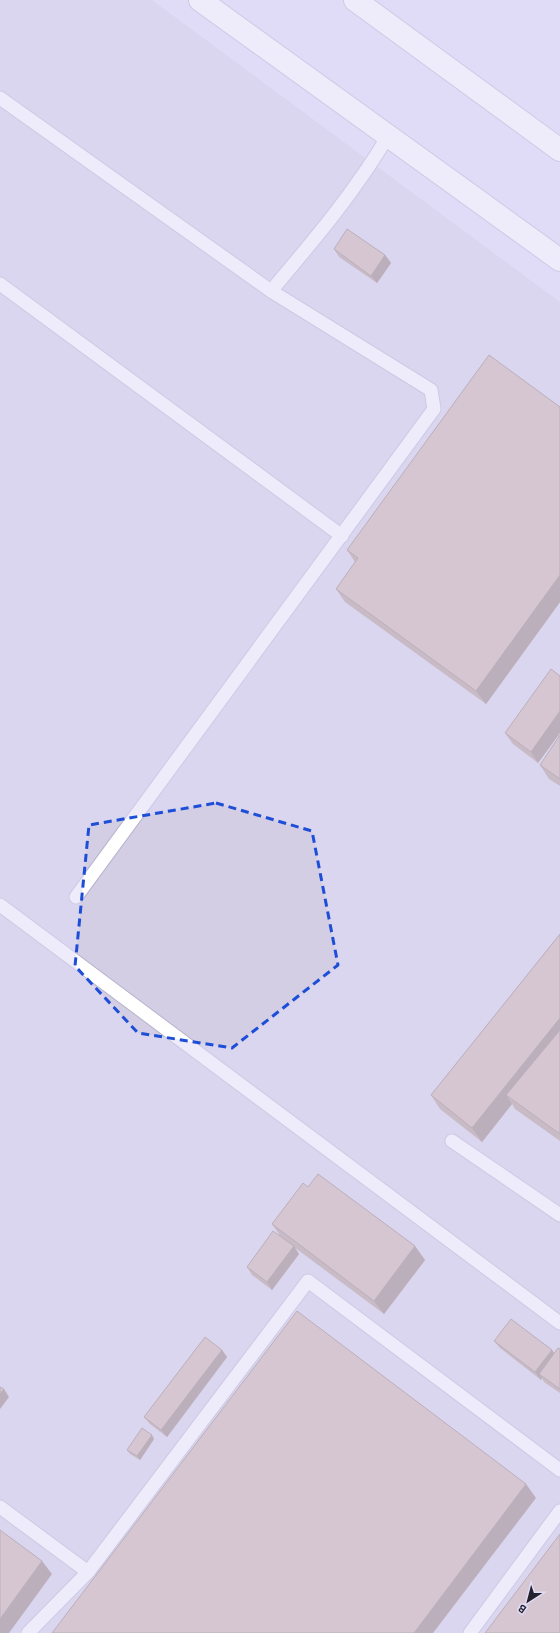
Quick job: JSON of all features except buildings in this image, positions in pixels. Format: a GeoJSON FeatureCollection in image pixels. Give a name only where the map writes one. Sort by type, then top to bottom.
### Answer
{"type":"FeatureCollection","features":[{"type":"Feature","properties":{"kind":"street"},"geometry":{"type":"LineString","coordinates":[[200,0],[560,260]]}},
{"type":"Feature","properties":{"kind":"street"},"geometry":{"type":"LineString","coordinates":[[355,0],[560,150]]}},
{"type":"Feature","properties":{"kind":"lane"},"geometry":{"type":"LineString","coordinates":[[0,98],[272,291],[431,390],[434,409],[76,897]]}},
{"type":"Feature","properties":{"kind":"lane"},"geometry":{"type":"LineString","coordinates":[[272,291],[322,231],[362,178],[388,136]]}},
{"type":"Feature","properties":{"kind":"lane"},"geometry":{"type":"LineString","coordinates":[[0,284],[342,536]]}},
{"type":"Feature","properties":{"kind":"lane"},"geometry":{"type":"LineString","coordinates":[[0,905],[560,1323]]}},
{"type":"Feature","properties":{"kind":"lane"},"geometry":{"type":"LineString","coordinates":[[452,1141],[560,1215]]}},
{"type":"Feature","properties":{"kind":"lane"},"geometry":{"type":"LineString","coordinates":[[28,1633],[88,1572],[308,1281],[560,1470]]}},
{"type":"Feature","properties":{"kind":"lane"},"geometry":{"type":"LineString","coordinates":[[0,1507],[88,1572]]}},
{"type":"Feature","properties":{"kind":"lane"},"geometry":{"type":"LineString","coordinates":[[470,1633],[560,1511]]}},
{"type":"Feature","properties":{"kind":"highlighted area"},"geometry":{"type":"Polygon","coordinates":[[[216,803],[312,831],[338,965],[232,1048],[138,1033],[75,966],[89,825],[216,803]]]}},
{"type":"Feature","properties":{"kind":"shaded area"},"geometry":{"type":"Polygon","coordinates":[[[0,0],[152,0],[560,302],[560,1633],[0,1633],[0,0]]]}}]}
